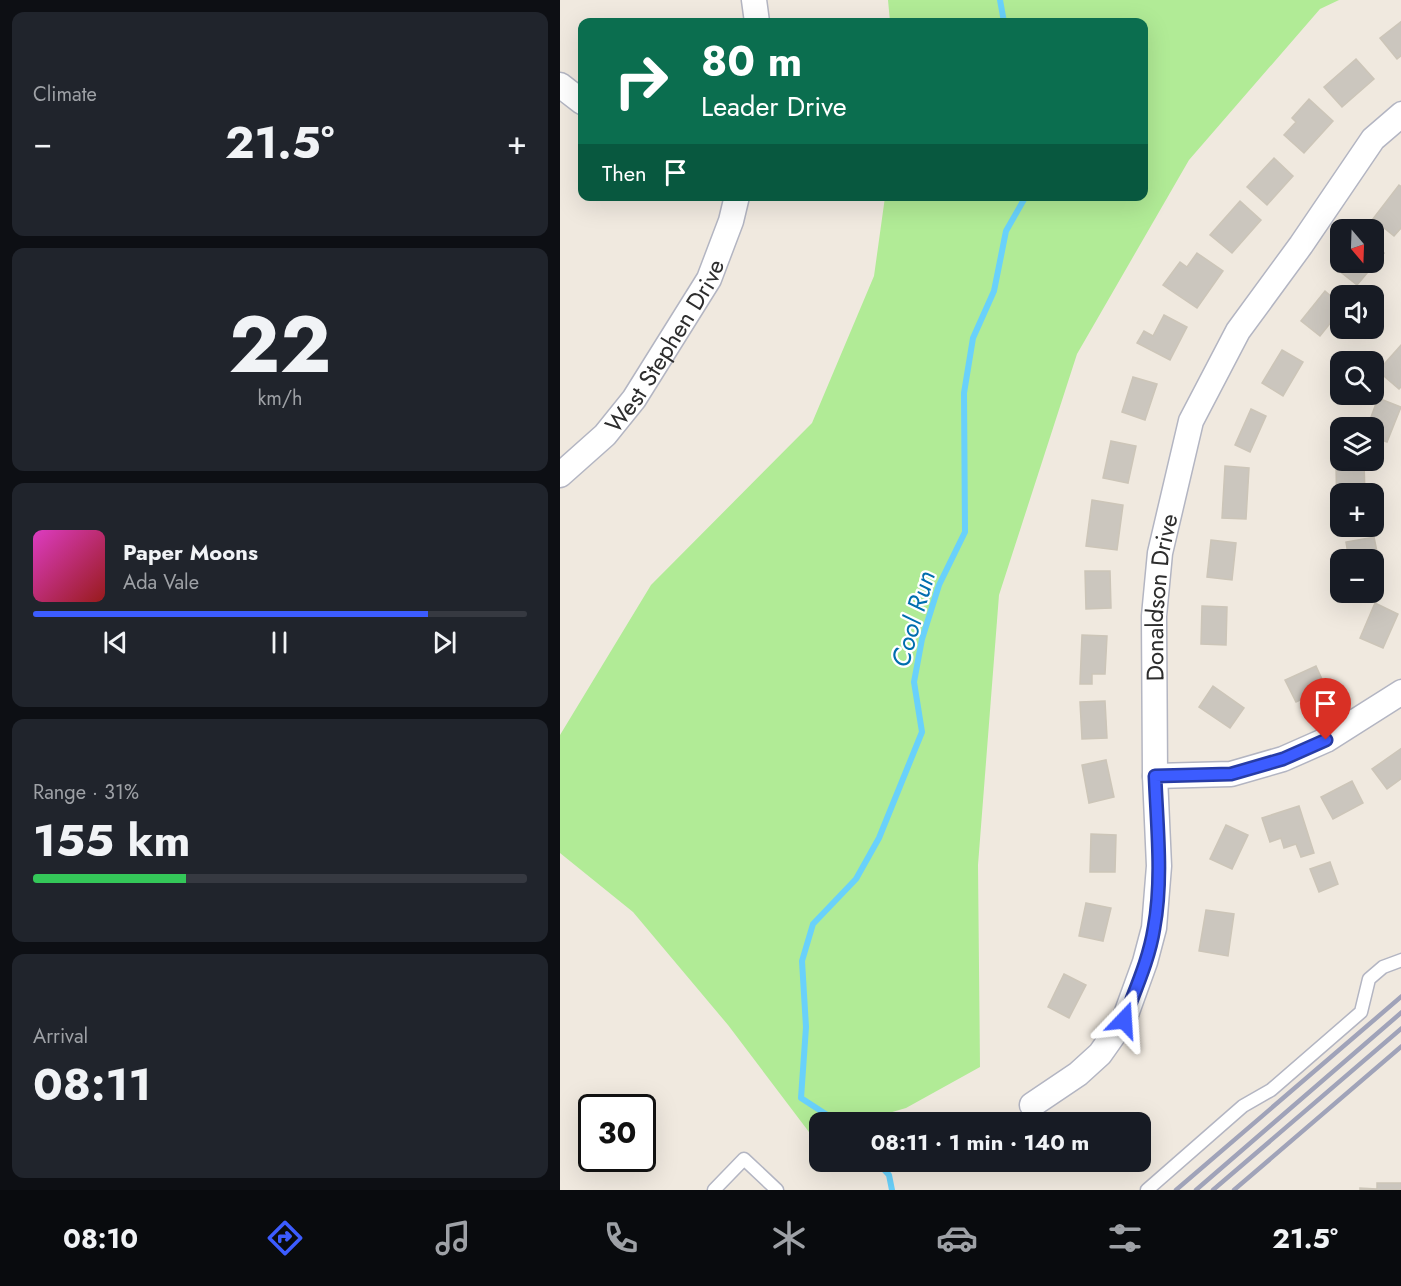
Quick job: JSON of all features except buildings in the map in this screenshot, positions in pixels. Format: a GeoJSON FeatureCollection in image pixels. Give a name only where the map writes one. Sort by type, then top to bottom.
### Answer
{"type":"FeatureCollection","features":[{"type":"Feature","properties":{"kind":"street"},"geometry":{"type":"LineString","coordinates":[[754,0],[756,18]]}},
{"type":"Feature","properties":{"kind":"street"},"geometry":{"type":"LineString","coordinates":[[560,85],[578,99]]}},
{"type":"Feature","properties":{"kind":"street","name":"Donaldson Drive"},"geometry":{"type":"LineString","coordinates":[[1032,1105],[1078,1074],[1100,1054],[1124,1020],[1145,962],[1154,928],[1159,866],[1155,776],[1154,616],[1160,553],[1191,421],[1238,331],[1301,245],[1373,139],[1402,114]]}},
{"type":"Feature","properties":{"kind":"street","name":"West Stephen Drive"},"geometry":{"type":"LineString","coordinates":[[560,475],[605,435],[634,399],[709,279],[736,201]]}},
{"type":"Feature","properties":{"kind":"street"},"geometry":{"type":"LineString","coordinates":[[1155,776],[1231,774],[1283,759],[1326,740],[1402,692]]}},
{"type":"Feature","properties":{"kind":"lane"},"geometry":{"type":"LineString","coordinates":[[1147,1190],[1243,1106],[1271,1090],[1361,1012],[1369,979],[1383,967],[1402,960]]}},
{"type":"Feature","properties":{"kind":"lane"},"geometry":{"type":"LineString","coordinates":[[714,1190],[744,1159],[777,1190]]}},
{"type":"Feature","properties":{"kind":"green space"},"geometry":{"type":"Polygon","coordinates":[[[888,0],[1339,0],[1320,9],[1189,160],[1077,354],[999,595],[978,865],[980,1067],[906,1108],[892,1112],[809,1112],[809,1132],[728,1025],[633,912],[560,853],[560,735],[651,585],[812,423],[874,276],[884,201],[1148,201],[1148,18],[890,18],[888,0]]]}},
{"type":"Feature","properties":{"kind":"waterway","name":"Cool Run"},"geometry":{"type":"LineString","coordinates":[[1000,0],[1003,18]]}},
{"type":"Feature","properties":{"kind":"waterway","name":"Cool Run"},"geometry":{"type":"LineString","coordinates":[[823,1112],[801,1098],[806,1027],[802,961],[813,924],[856,879],[879,838],[922,732],[914,682],[922,639],[939,585],[965,532],[964,393],[973,338],[994,291],[1006,231],[1023,201]]}},
{"type":"Feature","properties":{"kind":"waterway","name":"Cool Run"},"geometry":{"type":"LineString","coordinates":[[886,1172],[892,1190]]}},
{"type":"Feature","properties":{"kind":"railway"},"geometry":{"type":"LineString","coordinates":[[1176,1190],[1402,996]]}},
{"type":"Feature","properties":{"kind":"railway"},"geometry":{"type":"LineString","coordinates":[[1196,1190],[1402,1012]]}},
{"type":"Feature","properties":{"kind":"railway"},"geometry":{"type":"LineString","coordinates":[[1213,1190],[1402,1028]]}},
{"type":"Feature","properties":{"kind":"railway"},"geometry":{"type":"LineString","coordinates":[[1234,1190],[1402,1046]]}},
{"type":"Feature","properties":{"kind":"route"},"geometry":{"type":"LineString","coordinates":[[1124,1020],[1145,962],[1154,928],[1159,866],[1155,776],[1231,774],[1283,759],[1326,740]]}}]}
